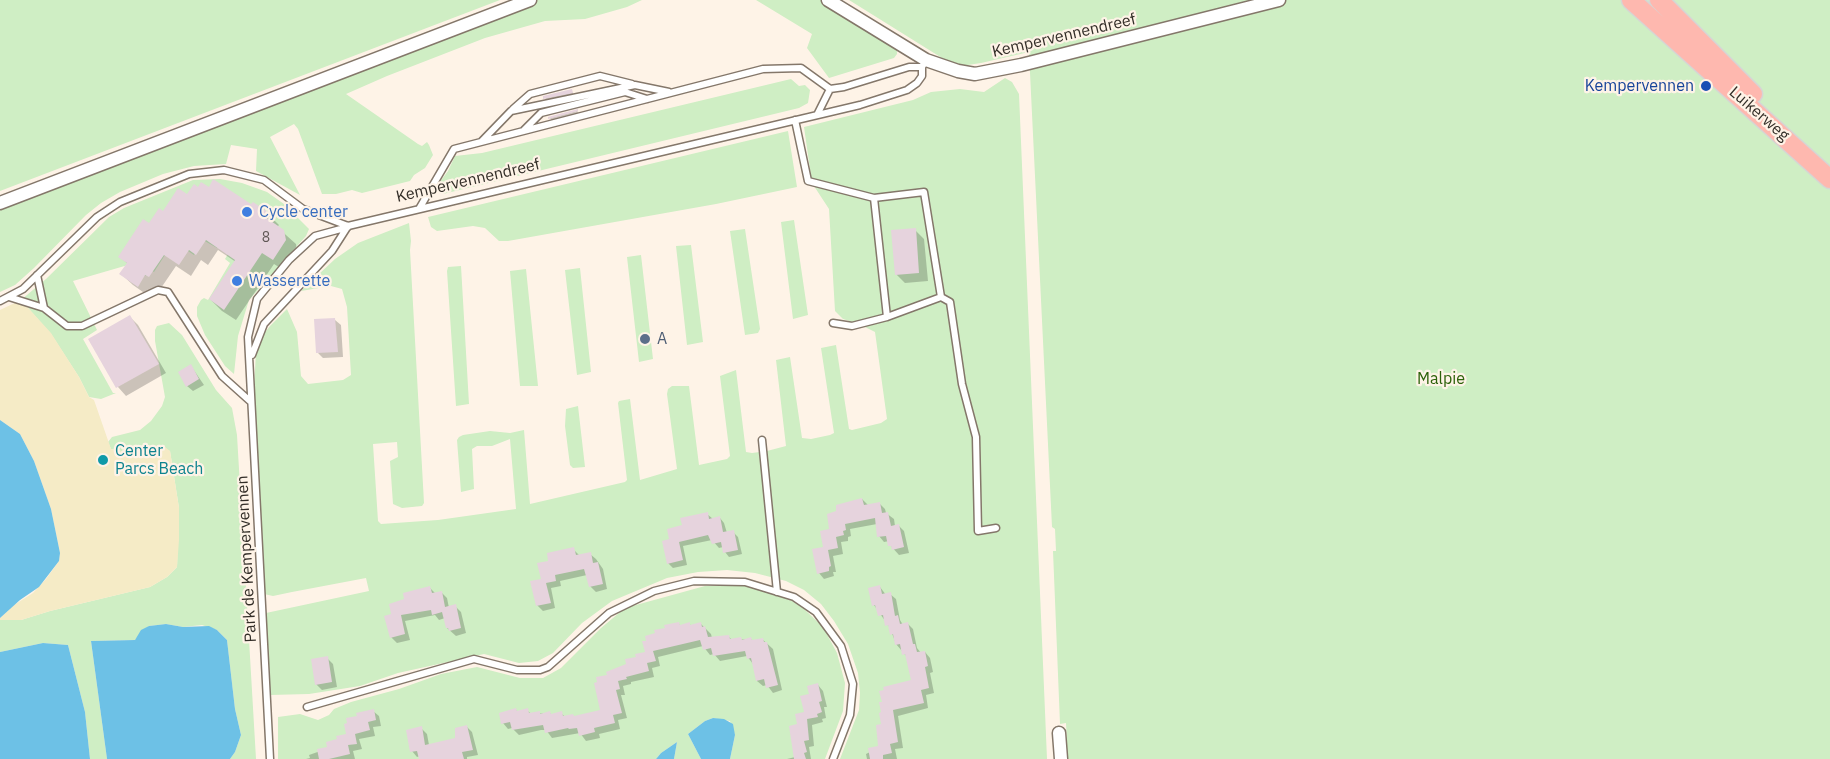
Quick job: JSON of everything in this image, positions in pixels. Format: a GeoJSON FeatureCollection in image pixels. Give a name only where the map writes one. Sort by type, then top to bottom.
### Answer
{"type":"FeatureCollection","features":[{"type":"Feature","properties":{"kind":"main road","name":"Luikerweg"},"geometry":{"type":"LineString","coordinates":[[1631,0],[1830,179]]}},
{"type":"Feature","properties":{"kind":"main road","name":"Luikerweg"},"geometry":{"type":"LineString","coordinates":[[1659,0],[1767,110],[1807,156]]}},
{"type":"Feature","properties":{"kind":"street"},"geometry":{"type":"LineString","coordinates":[[0,203],[530,0]]}},
{"type":"Feature","properties":{"kind":"street","name":"Kempervennendreef"},"geometry":{"type":"LineString","coordinates":[[828,0],[924,64],[975,74],[1021,65],[1279,0]]}},
{"type":"Feature","properties":{"kind":"street"},"geometry":{"type":"LineString","coordinates":[[1059,733],[1061,759]]}},
{"type":"Feature","properties":{"kind":"lane"},"geometry":{"type":"LineString","coordinates":[[419,209],[454,149],[763,69],[801,68],[830,89],[924,64]]}},
{"type":"Feature","properties":{"kind":"lane","name":"Kempervennendreef"},"geometry":{"type":"LineString","coordinates":[[348,226],[860,105],[907,90],[922,76],[924,64]]}},
{"type":"Feature","properties":{"kind":"lane"},"geometry":{"type":"LineString","coordinates":[[481,142],[530,94],[600,76],[672,92]]}},
{"type":"Feature","properties":{"kind":"lane"},"geometry":{"type":"LineString","coordinates":[[511,111],[635,85]]}},
{"type":"Feature","properties":{"kind":"lane"},"geometry":{"type":"LineString","coordinates":[[818,114],[830,89]]}},
{"type":"Feature","properties":{"kind":"lane"},"geometry":{"type":"LineString","coordinates":[[522,131],[541,113],[625,92],[648,99]]}},
{"type":"Feature","properties":{"kind":"lane"},"geometry":{"type":"LineString","coordinates":[[795,120],[807,181],[874,198],[924,192],[941,297]]}},
{"type":"Feature","properties":{"kind":"lane"},"geometry":{"type":"LineString","coordinates":[[0,301],[23,289],[97,217],[120,202],[189,174],[224,170],[264,180],[303,209],[348,226]]}},
{"type":"Feature","properties":{"kind":"lane"},"geometry":{"type":"LineString","coordinates":[[874,198],[887,318]]}},
{"type":"Feature","properties":{"kind":"lane","name":"Park de Kempervennen"},"geometry":{"type":"LineString","coordinates":[[270,759],[248,337],[256,299],[289,260],[312,239],[348,226]]}},
{"type":"Feature","properties":{"kind":"lane","name":"Park de Kempervennen"},"geometry":{"type":"LineString","coordinates":[[250,358],[264,324],[332,251],[348,226]]}},
{"type":"Feature","properties":{"kind":"lane"},"geometry":{"type":"LineString","coordinates":[[37,275],[44,308]]}},
{"type":"Feature","properties":{"kind":"lane"},"geometry":{"type":"LineString","coordinates":[[9,297],[44,308],[67,326],[82,326],[158,290],[168,292],[222,376],[251,402]]}},
{"type":"Feature","properties":{"kind":"lane"},"geometry":{"type":"LineString","coordinates":[[833,323],[852,326],[887,318],[941,297]]}},
{"type":"Feature","properties":{"kind":"lane"},"geometry":{"type":"LineString","coordinates":[[941,297],[950,302],[962,384],[976,437],[978,531],[996,528]]}},
{"type":"Feature","properties":{"kind":"lane"},"geometry":{"type":"LineString","coordinates":[[762,440],[777,592]]}},
{"type":"Feature","properties":{"kind":"lane"},"geometry":{"type":"LineString","coordinates":[[307,707],[474,660],[517,670],[530,671],[548,667],[609,613],[654,591],[694,581],[745,582],[794,597],[816,612],[841,646],[853,684],[850,715],[833,759]]}},
{"type":"Feature","properties":{"kind":"green space"},"geometry":{"type":"Polygon","coordinates":[[[0,0],[500,0],[0,191],[0,0]]]}},
{"type":"Feature","properties":{"kind":"green space"},"geometry":{"type":"Polygon","coordinates":[[[538,0],[642,0],[627,7],[585,19],[545,21],[485,38],[346,94],[418,144],[422,146],[427,142],[433,155],[425,168],[414,175],[410,181],[362,193],[352,190],[336,194],[322,194],[298,129],[294,124],[270,137],[300,195],[256,171],[257,149],[231,145],[226,164],[194,166],[163,174],[120,192],[101,203],[15,285],[0,292],[0,208],[204,132],[538,0]]]}},
{"type":"Feature","properties":{"kind":"green space"},"geometry":{"type":"Polygon","coordinates":[[[756,0],[821,0],[893,45],[897,54],[894,58],[829,78],[807,48],[812,34],[756,0]]]}},
{"type":"Feature","properties":{"kind":"green space","name":"Malpie"},"geometry":{"type":"Polygon","coordinates":[[[849,0],[1830,0],[1830,759],[1061,759],[1061,744],[1067,742],[1066,723],[1060,724],[1053,551],[1056,551],[1055,529],[1052,527],[1029,52],[961,66],[942,58],[849,0]]]}},
{"type":"Feature","properties":{"kind":"green space"},"geometry":{"type":"Polygon","coordinates":[[[1005,78],[1012,82],[1019,94],[1047,759],[840,759],[859,710],[858,673],[848,644],[821,604],[804,590],[786,581],[755,573],[727,570],[698,572],[667,578],[612,601],[582,623],[553,653],[538,661],[519,663],[484,654],[398,673],[360,686],[309,694],[270,695],[266,613],[369,591],[366,578],[273,596],[264,594],[254,388],[256,352],[259,340],[287,309],[297,332],[301,376],[308,384],[343,380],[351,375],[347,307],[342,289],[331,286],[301,291],[335,259],[358,243],[409,223],[424,503],[422,506],[402,508],[393,504],[390,461],[398,457],[397,442],[373,444],[378,521],[381,524],[438,520],[516,509],[510,439],[492,446],[477,446],[472,449],[474,489],[461,492],[457,440],[463,435],[490,431],[510,433],[524,430],[530,504],[625,482],[627,480],[619,401],[630,399],[640,480],[677,469],[667,394],[668,389],[672,386],[689,386],[699,465],[727,459],[730,456],[720,376],[736,370],[746,452],[767,451],[786,446],[776,360],[790,357],[802,438],[811,439],[830,435],[834,433],[821,348],[836,345],[849,429],[881,423],[887,419],[875,332],[843,319],[835,311],[829,209],[812,183],[804,127],[913,100],[931,92],[960,89],[984,92],[1005,78]]]}},
{"type":"Feature","properties":{"kind":"green space"},"geometry":{"type":"Polygon","coordinates":[[[791,79],[799,86],[805,85],[810,90],[808,103],[799,108],[443,194],[436,187],[448,171],[455,156],[482,153],[791,79]]]}},
{"type":"Feature","properties":{"kind":"green space"},"geometry":{"type":"Polygon","coordinates":[[[788,131],[797,187],[716,204],[508,241],[499,241],[485,228],[473,226],[437,231],[431,227],[428,217],[788,131]]]}},
{"type":"Feature","properties":{"kind":"green space"},"geometry":{"type":"Polygon","coordinates":[[[220,179],[242,183],[267,192],[284,204],[309,229],[306,236],[249,300],[238,336],[234,374],[225,366],[205,335],[197,316],[197,307],[201,300],[204,298],[208,300],[230,263],[225,259],[241,232],[231,226],[217,248],[203,240],[194,255],[185,249],[165,255],[154,272],[150,270],[146,276],[128,265],[73,281],[97,330],[83,339],[113,393],[116,393],[101,399],[89,397],[51,334],[21,300],[46,279],[109,217],[124,208],[193,180],[220,179]]]}},
{"type":"Feature","properties":{"kind":"green space"},"geometry":{"type":"Polygon","coordinates":[[[794,220],[808,315],[793,319],[781,222],[794,220]]]}},
{"type":"Feature","properties":{"kind":"green space"},"geometry":{"type":"Polygon","coordinates":[[[745,229],[760,329],[758,333],[745,335],[730,231],[745,229]]]}},
{"type":"Feature","properties":{"kind":"green space"},"geometry":{"type":"Polygon","coordinates":[[[691,245],[703,342],[687,345],[676,246],[691,245]]]}},
{"type":"Feature","properties":{"kind":"green space"},"geometry":{"type":"Polygon","coordinates":[[[641,255],[653,359],[639,362],[627,257],[641,255]]]}},
{"type":"Feature","properties":{"kind":"green space"},"geometry":{"type":"Polygon","coordinates":[[[461,266],[469,404],[456,406],[447,271],[448,267],[461,266]]]}},
{"type":"Feature","properties":{"kind":"green space"},"geometry":{"type":"Polygon","coordinates":[[[580,268],[591,372],[577,375],[565,270],[580,268]]]}},
{"type":"Feature","properties":{"kind":"green space"},"geometry":{"type":"Polygon","coordinates":[[[526,269],[538,386],[520,386],[510,271],[526,269]]]}},
{"type":"Feature","properties":{"kind":"green space"},"geometry":{"type":"Polygon","coordinates":[[[169,323],[182,335],[216,390],[232,408],[237,435],[256,759],[230,759],[241,735],[235,709],[227,640],[217,630],[202,625],[183,627],[166,624],[149,626],[135,640],[91,641],[107,759],[90,759],[85,712],[68,645],[43,643],[0,652],[0,620],[21,620],[150,587],[167,577],[177,567],[179,508],[170,451],[151,446],[126,452],[111,449],[108,442],[112,437],[140,430],[151,421],[162,406],[165,397],[155,330],[157,326],[169,323]]]}},
{"type":"Feature","properties":{"kind":"green space"},"geometry":{"type":"Polygon","coordinates":[[[578,406],[585,467],[573,468],[570,465],[565,426],[566,409],[578,406]]]}},
{"type":"Feature","properties":{"kind":"green space"},"geometry":{"type":"Polygon","coordinates":[[[705,586],[751,586],[792,601],[823,627],[837,653],[845,683],[843,711],[825,759],[730,759],[735,735],[730,721],[713,718],[688,734],[701,759],[674,759],[677,742],[656,759],[278,759],[278,717],[300,714],[318,720],[329,715],[334,709],[351,702],[399,689],[441,674],[477,667],[520,678],[543,678],[561,668],[601,628],[625,608],[705,586]]]}},
{"type":"Feature","properties":{"kind":"sand","name":"Center Parcs Beach"},"geometry":{"type":"Polygon","coordinates":[[[21,300],[51,333],[89,397],[94,400],[111,449],[126,452],[151,446],[165,447],[170,451],[179,508],[179,540],[177,567],[167,577],[150,587],[21,620],[0,620],[14,605],[33,593],[46,579],[59,561],[60,553],[51,509],[34,461],[20,434],[0,420],[0,310],[21,300]]]}},
{"type":"Feature","properties":{"kind":"water"},"geometry":{"type":"Polygon","coordinates":[[[0,420],[20,434],[34,461],[51,509],[60,553],[59,561],[39,587],[0,618],[0,420]]]}},
{"type":"Feature","properties":{"kind":"water"},"geometry":{"type":"Polygon","coordinates":[[[166,624],[183,627],[209,626],[227,640],[235,709],[241,735],[230,759],[107,759],[91,641],[135,640],[141,630],[149,626],[166,624]]]}},
{"type":"Feature","properties":{"kind":"water"},"geometry":{"type":"Polygon","coordinates":[[[43,643],[68,645],[85,712],[90,759],[0,759],[0,652],[43,643]]]}},
{"type":"Feature","properties":{"kind":"water"},"geometry":{"type":"Polygon","coordinates":[[[713,718],[724,719],[733,724],[735,735],[730,759],[701,759],[688,734],[713,718]]]}},
{"type":"Feature","properties":{"kind":"water"},"geometry":{"type":"Polygon","coordinates":[[[677,742],[674,759],[656,759],[661,753],[677,742]]]}},
{"type":"Feature","properties":{"kind":"building"},"geometry":{"type":"Polygon","coordinates":[[[572,89],[573,93],[543,99],[543,96],[572,89]]]}},
{"type":"Feature","properties":{"kind":"building"},"geometry":{"type":"Polygon","coordinates":[[[578,109],[578,111],[548,119],[548,117],[578,109]]]}},
{"type":"Feature","properties":{"kind":"building"},"geometry":{"type":"Polygon","coordinates":[[[213,179],[251,204],[253,202],[268,212],[265,217],[284,230],[286,240],[273,260],[262,253],[224,310],[209,299],[235,260],[206,240],[196,255],[189,250],[179,265],[164,255],[149,277],[145,275],[138,287],[119,274],[127,263],[118,257],[143,219],[149,223],[159,208],[163,211],[178,188],[187,194],[194,184],[198,187],[201,182],[209,187],[213,179]]]}},
{"type":"Feature","properties":{"kind":"building"},"geometry":{"type":"Polygon","coordinates":[[[916,228],[919,273],[895,275],[891,230],[916,228]]]}},
{"type":"Feature","properties":{"kind":"building"},"geometry":{"type":"Polygon","coordinates":[[[130,315],[159,364],[116,388],[88,339],[130,315]]]}},
{"type":"Feature","properties":{"kind":"building"},"geometry":{"type":"Polygon","coordinates":[[[335,318],[338,352],[316,353],[314,319],[335,318]]]}},
{"type":"Feature","properties":{"kind":"building"},"geometry":{"type":"Polygon","coordinates":[[[191,364],[199,379],[186,387],[178,372],[191,364]]]}},
{"type":"Feature","properties":{"kind":"building"},"geometry":{"type":"Polygon","coordinates":[[[862,498],[864,505],[880,502],[882,513],[888,512],[891,526],[899,524],[904,547],[892,550],[891,546],[888,546],[886,536],[877,537],[875,518],[845,524],[844,535],[836,537],[838,548],[828,550],[831,566],[829,571],[817,574],[812,549],[823,547],[820,531],[829,529],[827,514],[836,511],[836,505],[862,498]]]}},
{"type":"Feature","properties":{"kind":"building"},"geometry":{"type":"Polygon","coordinates":[[[708,512],[709,519],[720,516],[723,532],[734,530],[738,550],[723,553],[721,542],[712,544],[708,535],[679,542],[683,560],[667,564],[662,541],[669,539],[667,529],[682,525],[680,518],[708,512]]]}},
{"type":"Feature","properties":{"kind":"building"},"geometry":{"type":"Polygon","coordinates":[[[574,547],[576,555],[591,552],[593,563],[598,562],[603,584],[589,587],[584,569],[555,575],[556,581],[546,583],[551,603],[536,606],[530,581],[541,579],[537,563],[548,561],[547,553],[574,547]]]}},
{"type":"Feature","properties":{"kind":"building"},"geometry":{"type":"Polygon","coordinates":[[[880,585],[882,594],[891,592],[895,616],[898,615],[900,624],[908,622],[917,652],[925,651],[929,688],[921,690],[924,703],[893,710],[898,742],[890,744],[892,753],[883,755],[883,759],[870,759],[868,748],[878,746],[876,725],[881,724],[879,702],[882,702],[879,691],[884,690],[883,687],[911,680],[905,654],[902,655],[900,644],[895,645],[893,634],[890,635],[888,625],[885,626],[883,615],[878,616],[875,605],[872,606],[868,588],[880,585]]]}},
{"type":"Feature","properties":{"kind":"building"},"geometry":{"type":"Polygon","coordinates":[[[430,586],[432,593],[442,591],[445,607],[456,604],[461,628],[449,631],[442,612],[432,615],[431,610],[401,615],[405,634],[390,638],[384,616],[391,614],[389,604],[404,599],[403,593],[430,586]]]}},
{"type":"Feature","properties":{"kind":"building"},"geometry":{"type":"Polygon","coordinates":[[[679,622],[680,625],[690,622],[690,625],[701,622],[702,627],[705,626],[708,637],[729,635],[730,639],[741,637],[742,640],[751,637],[752,640],[763,638],[764,642],[767,642],[778,685],[766,688],[764,679],[756,681],[751,658],[747,659],[745,651],[713,656],[711,648],[703,650],[700,640],[653,651],[656,661],[647,663],[649,671],[618,681],[620,689],[616,690],[622,713],[613,715],[615,723],[594,728],[595,732],[579,736],[577,728],[545,733],[543,725],[512,730],[510,722],[501,724],[499,713],[516,708],[517,711],[528,708],[529,713],[540,711],[540,714],[562,711],[563,716],[600,710],[594,683],[597,682],[596,677],[607,675],[606,672],[626,664],[625,659],[645,652],[642,641],[646,641],[645,636],[655,633],[654,630],[679,622]]]}},
{"type":"Feature","properties":{"kind":"building"},"geometry":{"type":"Polygon","coordinates":[[[328,656],[332,682],[315,685],[311,659],[328,656]]]}},
{"type":"Feature","properties":{"kind":"building"},"geometry":{"type":"Polygon","coordinates":[[[818,683],[822,712],[817,714],[818,717],[807,719],[809,740],[804,741],[806,759],[794,759],[789,726],[797,724],[795,714],[804,712],[800,696],[809,694],[807,686],[818,683]]]}},
{"type":"Feature","properties":{"kind":"building"},"geometry":{"type":"Polygon","coordinates":[[[374,709],[376,720],[368,722],[370,730],[355,734],[357,744],[348,745],[350,754],[319,759],[317,749],[327,747],[326,742],[337,739],[336,736],[346,734],[344,724],[347,723],[346,718],[374,709]]]}},
{"type":"Feature","properties":{"kind":"building"},"geometry":{"type":"Polygon","coordinates":[[[467,725],[473,750],[462,752],[464,759],[419,759],[417,751],[410,752],[406,730],[422,726],[425,745],[455,738],[455,728],[467,725]]]}},
{"type":"Feature","properties":{"kind":"place","name":"Kempervennen"},"geometry":{"type":"Point","coordinates":[1706,86]}},
{"type":"Feature","properties":{"kind":"place","name":"Cycle center"},"geometry":{"type":"Point","coordinates":[247,212]}},
{"type":"Feature","properties":{"kind":"place","name":"Wasserette"},"geometry":{"type":"Point","coordinates":[237,281]}},
{"type":"Feature","properties":{"kind":"place","name":"A"},"geometry":{"type":"Point","coordinates":[645,339]}},
{"type":"Feature","properties":{"kind":"place","name":"Center Parcs Beach"},"geometry":{"type":"Point","coordinates":[103,460]}}]}
